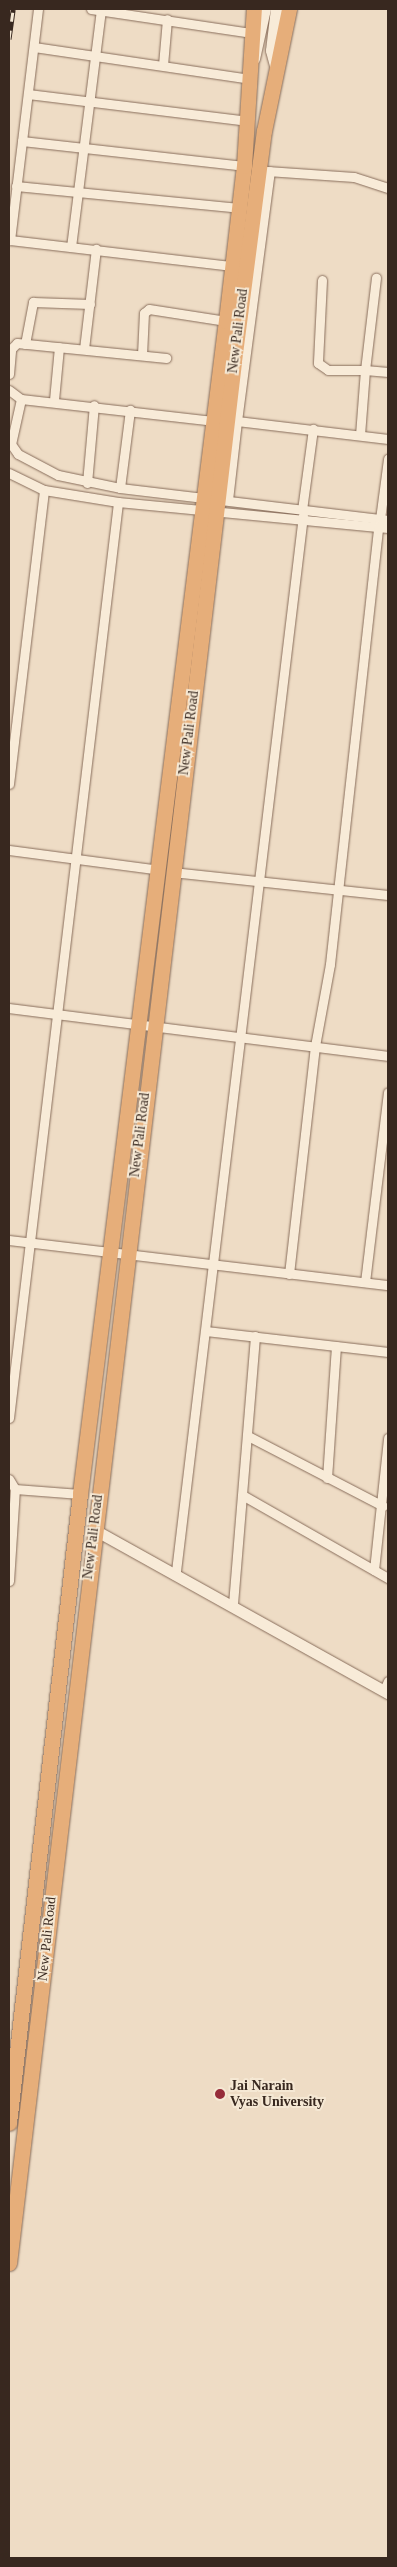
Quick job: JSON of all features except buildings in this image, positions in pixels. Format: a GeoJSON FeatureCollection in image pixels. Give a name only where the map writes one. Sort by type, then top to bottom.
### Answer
{"type":"FeatureCollection","features":[{"type":"Feature","properties":{"kind":"highway","name":"New Pali Road"},"geometry":{"type":"LineString","coordinates":[[214,504],[213,421],[238,208],[258,169],[248,121],[254,9]]}},
{"type":"Feature","properties":{"kind":"highway","name":"New Pali Road"},"geometry":{"type":"LineString","coordinates":[[9,2263],[93,1529],[119,1254],[146,1024],[258,169],[289,9]]}},
{"type":"Feature","properties":{"kind":"highway","name":"New Pali Road"},"geometry":{"type":"LineString","coordinates":[[9,2123],[12,2076],[80,1494],[119,1254]]}},
{"type":"Feature","properties":{"kind":"main road"},"geometry":{"type":"LineString","coordinates":[[250,72],[258,49],[265,9]]}},
{"type":"Feature","properties":{"kind":"main road"},"geometry":{"type":"LineString","coordinates":[[277,9],[272,51],[277,70]]}},
{"type":"Feature","properties":{"kind":"street"},"geometry":{"type":"LineString","coordinates":[[38,9],[9,243],[71,246],[232,266]]}},
{"type":"Feature","properties":{"kind":"street"},"geometry":{"type":"LineString","coordinates":[[90,9],[101,9],[252,33]]}},
{"type":"Feature","properties":{"kind":"street"},"geometry":{"type":"LineString","coordinates":[[71,246],[101,9]]}},
{"type":"Feature","properties":{"kind":"street"},"geometry":{"type":"LineString","coordinates":[[163,65],[167,19]]}},
{"type":"Feature","properties":{"kind":"street"},"geometry":{"type":"LineString","coordinates":[[34,47],[163,65],[250,72]]}},
{"type":"Feature","properties":{"kind":"street"},"geometry":{"type":"LineString","coordinates":[[28,94],[248,121]]}},
{"type":"Feature","properties":{"kind":"street"},"geometry":{"type":"LineString","coordinates":[[22,141],[84,146],[258,169],[354,177],[388,188]]}},
{"type":"Feature","properties":{"kind":"street"},"geometry":{"type":"LineString","coordinates":[[214,504],[237,421],[258,169]]}},
{"type":"Feature","properties":{"kind":"street"},"geometry":{"type":"LineString","coordinates":[[16,186],[238,208]]}},
{"type":"Feature","properties":{"kind":"street"},"geometry":{"type":"LineString","coordinates":[[84,350],[96,249]]}},
{"type":"Feature","properties":{"kind":"street"},"geometry":{"type":"LineString","coordinates":[[360,435],[365,370],[376,278]]}},
{"type":"Feature","properties":{"kind":"street"},"geometry":{"type":"LineString","coordinates":[[322,280],[318,363],[328,370],[388,372]]}},
{"type":"Feature","properties":{"kind":"street"},"geometry":{"type":"LineString","coordinates":[[25,344],[33,302],[90,304]]}},
{"type":"Feature","properties":{"kind":"street"},"geometry":{"type":"LineString","coordinates":[[142,355],[144,313],[149,309],[226,321]]}},
{"type":"Feature","properties":{"kind":"street"},"geometry":{"type":"LineString","coordinates":[[9,374],[12,346],[25,344],[166,358]]}},
{"type":"Feature","properties":{"kind":"street"},"geometry":{"type":"LineString","coordinates":[[54,400],[59,347]]}},
{"type":"Feature","properties":{"kind":"street"},"geometry":{"type":"LineString","coordinates":[[9,390],[20,399],[54,400],[213,421]]}},
{"type":"Feature","properties":{"kind":"street"},"geometry":{"type":"LineString","coordinates":[[20,399],[11,439],[14,450],[49,472],[87,483],[214,504],[382,522],[388,528]]}},
{"type":"Feature","properties":{"kind":"street"},"geometry":{"type":"LineString","coordinates":[[87,483],[94,405]]}},
{"type":"Feature","properties":{"kind":"street"},"geometry":{"type":"LineString","coordinates":[[120,488],[130,410]]}},
{"type":"Feature","properties":{"kind":"street"},"geometry":{"type":"LineString","coordinates":[[237,421],[388,439]]}},
{"type":"Feature","properties":{"kind":"street"},"geometry":{"type":"LineString","coordinates":[[176,1571],[313,430]]}},
{"type":"Feature","properties":{"kind":"street"},"geometry":{"type":"LineString","coordinates":[[289,1274],[315,1046],[339,889],[388,458]]}},
{"type":"Feature","properties":{"kind":"street"},"geometry":{"type":"LineString","coordinates":[[9,473],[44,490],[118,502],[214,504],[303,513]]}},
{"type":"Feature","properties":{"kind":"street"},"geometry":{"type":"LineString","coordinates":[[9,784],[44,490]]}},
{"type":"Feature","properties":{"kind":"street"},"geometry":{"type":"LineString","coordinates":[[9,1418],[28,1242],[118,502]]}},
{"type":"Feature","properties":{"kind":"street"},"geometry":{"type":"LineString","coordinates":[[9,850],[75,861],[260,883],[388,895]]}},
{"type":"Feature","properties":{"kind":"street"},"geometry":{"type":"LineString","coordinates":[[9,1008],[388,1056]]}},
{"type":"Feature","properties":{"kind":"street"},"geometry":{"type":"LineString","coordinates":[[365,1282],[388,1092]]}},
{"type":"Feature","properties":{"kind":"street"},"geometry":{"type":"LineString","coordinates":[[9,1240],[388,1285]]}},
{"type":"Feature","properties":{"kind":"street"},"geometry":{"type":"LineString","coordinates":[[206,1330],[388,1352]]}},
{"type":"Feature","properties":{"kind":"street"},"geometry":{"type":"LineString","coordinates":[[233,1604],[244,1496],[255,1336]]}},
{"type":"Feature","properties":{"kind":"street"},"geometry":{"type":"LineString","coordinates":[[328,1478],[336,1346]]}},
{"type":"Feature","properties":{"kind":"street"},"geometry":{"type":"LineString","coordinates":[[248,1436],[383,1506]]}},
{"type":"Feature","properties":{"kind":"street"},"geometry":{"type":"LineString","coordinates":[[374,1570],[383,1506],[388,1438]]}},
{"type":"Feature","properties":{"kind":"street"},"geometry":{"type":"LineString","coordinates":[[9,1479],[15,1489],[9,1581]]}},
{"type":"Feature","properties":{"kind":"street"},"geometry":{"type":"LineString","coordinates":[[15,1489],[80,1494]]}},
{"type":"Feature","properties":{"kind":"street"},"geometry":{"type":"LineString","coordinates":[[244,1496],[388,1578]]}},
{"type":"Feature","properties":{"kind":"street"},"geometry":{"type":"LineString","coordinates":[[93,1529],[176,1571],[387,1688]]}},
{"type":"Feature","properties":{"kind":"railway"},"geometry":{"type":"LineString","coordinates":[[9,39],[13,9]]}},
{"type":"Feature","properties":{"kind":"place","name":"Jai Narain Vyas University"},"geometry":{"type":"Point","coordinates":[220,2094]}}]}
